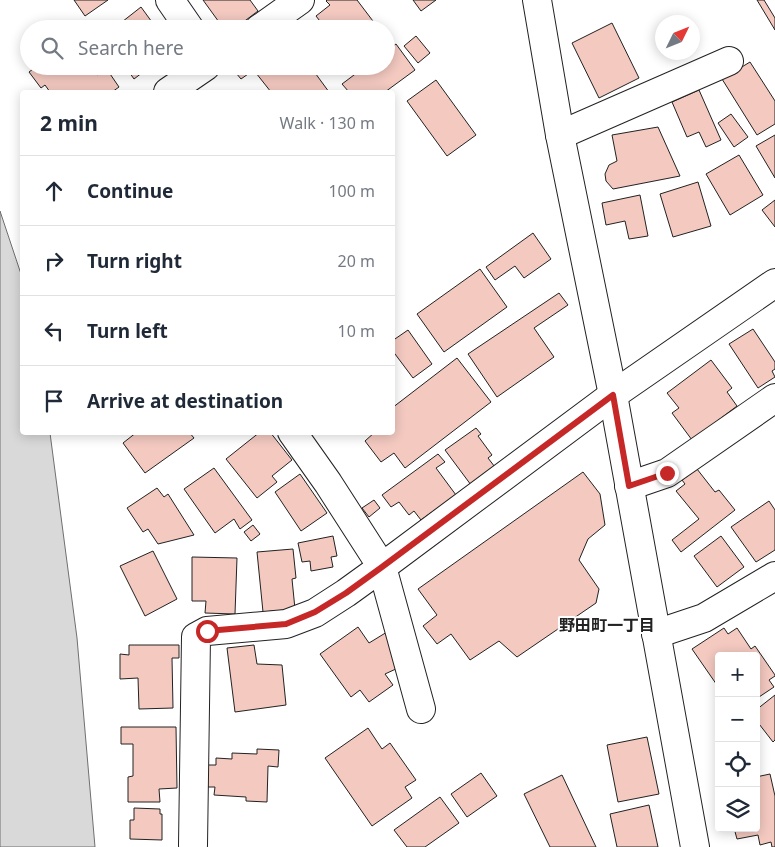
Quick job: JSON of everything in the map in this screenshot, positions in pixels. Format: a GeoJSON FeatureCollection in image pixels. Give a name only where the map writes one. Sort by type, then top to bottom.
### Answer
{"type":"FeatureCollection","features":[{"type":"Feature","properties":{"kind":"street"},"geometry":{"type":"LineString","coordinates":[[170,0],[184,20]]}},
{"type":"Feature","properties":{"kind":"street"},"geometry":{"type":"LineString","coordinates":[[537,0],[560,134],[613,395],[696,847]]}},
{"type":"Feature","properties":{"kind":"street"},"geometry":{"type":"LineString","coordinates":[[270,20],[292,2]]}},
{"type":"Feature","properties":{"kind":"street"},"geometry":{"type":"LineString","coordinates":[[560,134],[730,61]]}},
{"type":"Feature","properties":{"kind":"street"},"geometry":{"type":"LineString","coordinates":[[171,90],[193,75]]}},
{"type":"Feature","properties":{"kind":"street"},"geometry":{"type":"LineString","coordinates":[[192,845],[196,637],[207,631],[286,624],[315,612],[346,593],[613,395],[775,282]]}},
{"type":"Feature","properties":{"kind":"street"},"geometry":{"type":"LineString","coordinates":[[629,486],[667,473],[775,398]]}},
{"type":"Feature","properties":{"kind":"street"},"geometry":{"type":"LineString","coordinates":[[294,435],[328,483],[382,567],[421,709]]}},
{"type":"Feature","properties":{"kind":"street"},"geometry":{"type":"LineString","coordinates":[[656,634],[704,618],[775,576]]}},
{"type":"Feature","properties":{"kind":"shaded area"},"geometry":{"type":"Polygon","coordinates":[[[0,211],[20,271],[20,435],[50,435],[77,638],[95,847],[0,847],[0,211]]]}},
{"type":"Feature","properties":{"kind":"building"},"geometry":{"type":"Polygon","coordinates":[[[74,0],[108,0],[85,16],[74,0]]]}},
{"type":"Feature","properties":{"kind":"building"},"geometry":{"type":"Polygon","coordinates":[[[203,0],[250,0],[258,11],[246,20],[217,20],[203,0]]]}},
{"type":"Feature","properties":{"kind":"building"},"geometry":{"type":"Polygon","coordinates":[[[357,0],[372,20],[319,20],[316,16],[330,5],[326,1],[357,0]]]}},
{"type":"Feature","properties":{"kind":"building"},"geometry":{"type":"Polygon","coordinates":[[[413,0],[436,0],[421,11],[413,0]]]}},
{"type":"Feature","properties":{"kind":"building"},"geometry":{"type":"Polygon","coordinates":[[[757,0],[764,0],[775,18],[775,30],[757,0]]]}},
{"type":"Feature","properties":{"kind":"building"},"geometry":{"type":"Polygon","coordinates":[[[141,7],[150,20],[124,20],[141,7]]]}},
{"type":"Feature","properties":{"kind":"building"},"geometry":{"type":"Polygon","coordinates":[[[612,23],[639,78],[599,98],[572,43],[612,23]]]}},
{"type":"Feature","properties":{"kind":"building"},"geometry":{"type":"Polygon","coordinates":[[[416,36],[430,53],[418,63],[404,46],[416,36]]]}},
{"type":"Feature","properties":{"kind":"building"},"geometry":{"type":"Polygon","coordinates":[[[395,45],[415,70],[388,90],[347,90],[342,84],[354,75],[395,75],[395,45]]]}},
{"type":"Feature","properties":{"kind":"building"},"geometry":{"type":"Polygon","coordinates":[[[750,62],[775,101],[775,124],[757,135],[722,79],[750,62]]]}},
{"type":"Feature","properties":{"kind":"building"},"geometry":{"type":"Polygon","coordinates":[[[31,75],[111,75],[119,87],[115,90],[49,90],[45,85],[41,88],[31,75]]]}},
{"type":"Feature","properties":{"kind":"building"},"geometry":{"type":"Polygon","coordinates":[[[131,75],[139,75],[134,79],[131,75]]]}},
{"type":"Feature","properties":{"kind":"building"},"geometry":{"type":"Polygon","coordinates":[[[238,75],[247,75],[241,79],[238,75]]]}},
{"type":"Feature","properties":{"kind":"building"},"geometry":{"type":"Polygon","coordinates":[[[258,75],[317,75],[328,90],[269,90],[258,75]]]}},
{"type":"Feature","properties":{"kind":"building"},"geometry":{"type":"Polygon","coordinates":[[[436,80],[476,135],[447,156],[407,101],[436,80]]]}},
{"type":"Feature","properties":{"kind":"building"},"geometry":{"type":"Polygon","coordinates":[[[699,90],[721,140],[706,147],[699,132],[687,137],[672,102],[699,90]]]}},
{"type":"Feature","properties":{"kind":"building"},"geometry":{"type":"Polygon","coordinates":[[[731,114],[748,137],[734,147],[718,123],[731,114]]]}},
{"type":"Feature","properties":{"kind":"building"},"geometry":{"type":"Polygon","coordinates":[[[658,127],[680,176],[613,189],[606,181],[605,174],[609,165],[617,161],[612,135],[658,127]]]}},
{"type":"Feature","properties":{"kind":"building"},"geometry":{"type":"Polygon","coordinates":[[[775,135],[775,178],[756,146],[775,135]]]}},
{"type":"Feature","properties":{"kind":"building"},"geometry":{"type":"Polygon","coordinates":[[[739,155],[763,195],[730,215],[706,174],[739,155]]]}},
{"type":"Feature","properties":{"kind":"building"},"geometry":{"type":"Polygon","coordinates":[[[698,182],[711,226],[673,237],[660,194],[698,182]]]}},
{"type":"Feature","properties":{"kind":"building"},"geometry":{"type":"Polygon","coordinates":[[[640,195],[648,236],[629,239],[625,221],[606,225],[602,203],[640,195]]]}},
{"type":"Feature","properties":{"kind":"building"},"geometry":{"type":"Polygon","coordinates":[[[775,200],[775,227],[762,210],[775,200]]]}},
{"type":"Feature","properties":{"kind":"building"},"geometry":{"type":"Polygon","coordinates":[[[533,233],[551,259],[524,278],[515,266],[495,280],[486,267],[533,233]]]}},
{"type":"Feature","properties":{"kind":"building"},"geometry":{"type":"Polygon","coordinates":[[[480,269],[507,307],[444,352],[417,314],[480,269]]]}},
{"type":"Feature","properties":{"kind":"building"},"geometry":{"type":"Polygon","coordinates":[[[559,293],[568,305],[534,328],[554,357],[497,397],[468,354],[559,293]]]}},
{"type":"Feature","properties":{"kind":"building"},"geometry":{"type":"Polygon","coordinates":[[[753,329],[775,362],[775,369],[772,371],[775,377],[758,388],[729,344],[753,329]]]}},
{"type":"Feature","properties":{"kind":"building"},"geometry":{"type":"Polygon","coordinates":[[[408,330],[432,364],[413,378],[395,354],[395,339],[408,330]]]}},
{"type":"Feature","properties":{"kind":"building"},"geometry":{"type":"Polygon","coordinates":[[[457,358],[491,402],[405,468],[394,453],[381,462],[365,441],[372,435],[395,435],[395,406],[457,358]]]}},
{"type":"Feature","properties":{"kind":"building"},"geometry":{"type":"Polygon","coordinates":[[[711,360],[732,388],[727,392],[737,406],[692,440],[672,413],[679,408],[667,393],[711,360]]]}},
{"type":"Feature","properties":{"kind":"building"},"geometry":{"type":"Polygon","coordinates":[[[476,428],[481,434],[478,436],[492,455],[488,458],[498,471],[474,489],[445,450],[476,428]]]}},
{"type":"Feature","properties":{"kind":"building"},"geometry":{"type":"Polygon","coordinates":[[[133,435],[192,435],[194,438],[145,473],[123,443],[133,435]]]}},
{"type":"Feature","properties":{"kind":"building"},"geometry":{"type":"Polygon","coordinates":[[[256,435],[272,435],[292,460],[272,476],[277,482],[257,498],[226,459],[256,435]]]}},
{"type":"Feature","properties":{"kind":"building"},"geometry":{"type":"Polygon","coordinates":[[[438,454],[445,462],[436,468],[456,495],[421,520],[414,511],[409,515],[399,502],[391,507],[382,495],[438,454]]]}},
{"type":"Feature","properties":{"kind":"building"},"geometry":{"type":"Polygon","coordinates":[[[214,468],[252,520],[240,529],[234,519],[215,533],[184,489],[214,468]]]}},
{"type":"Feature","properties":{"kind":"building"},"geometry":{"type":"Polygon","coordinates":[[[697,469],[715,492],[719,490],[735,510],[681,552],[672,540],[699,519],[676,491],[685,484],[682,480],[697,469]]]}},
{"type":"Feature","properties":{"kind":"building"},"geometry":{"type":"Polygon","coordinates":[[[583,472],[600,494],[605,525],[588,539],[579,560],[599,589],[596,603],[517,657],[499,641],[470,660],[451,634],[437,644],[423,626],[437,615],[418,589],[583,472]]]}},
{"type":"Feature","properties":{"kind":"building"},"geometry":{"type":"Polygon","coordinates":[[[300,474],[327,513],[301,531],[275,492],[300,474]]]}},
{"type":"Feature","properties":{"kind":"building"},"geometry":{"type":"Polygon","coordinates":[[[157,488],[164,497],[168,494],[194,535],[158,544],[148,529],[143,532],[127,508],[157,488]]]}},
{"type":"Feature","properties":{"kind":"building"},"geometry":{"type":"Polygon","coordinates":[[[374,500],[380,508],[369,517],[362,508],[374,500]]]}},
{"type":"Feature","properties":{"kind":"building"},"geometry":{"type":"Polygon","coordinates":[[[769,501],[775,510],[775,550],[756,562],[731,527],[769,501]]]}},
{"type":"Feature","properties":{"kind":"building"},"geometry":{"type":"Polygon","coordinates":[[[253,525],[260,534],[251,541],[244,532],[253,525]]]}},
{"type":"Feature","properties":{"kind":"building"},"geometry":{"type":"Polygon","coordinates":[[[333,536],[337,556],[331,557],[333,567],[311,571],[310,561],[302,562],[298,543],[333,536]]]}},
{"type":"Feature","properties":{"kind":"building"},"geometry":{"type":"Polygon","coordinates":[[[721,536],[744,567],[717,587],[694,556],[721,536]]]}},
{"type":"Feature","properties":{"kind":"building"},"geometry":{"type":"Polygon","coordinates":[[[293,549],[296,578],[292,579],[295,609],[263,612],[257,552],[293,549]]]}},
{"type":"Feature","properties":{"kind":"building"},"geometry":{"type":"Polygon","coordinates":[[[153,551],[177,599],[145,616],[120,566],[153,551]]]}},
{"type":"Feature","properties":{"kind":"building"},"geometry":{"type":"Polygon","coordinates":[[[192,557],[237,558],[235,614],[205,613],[206,601],[192,601],[192,557]]]}},
{"type":"Feature","properties":{"kind":"building"},"geometry":{"type":"Polygon","coordinates":[[[358,627],[369,643],[387,632],[398,668],[385,674],[393,685],[369,702],[360,690],[351,697],[320,654],[358,627]]]}},
{"type":"Feature","properties":{"kind":"building"},"geometry":{"type":"Polygon","coordinates":[[[724,628],[728,634],[737,628],[751,649],[755,646],[759,652],[715,652],[715,682],[692,649],[724,628]]]}},
{"type":"Feature","properties":{"kind":"building"},"geometry":{"type":"Polygon","coordinates":[[[129,645],[179,645],[179,658],[172,658],[173,708],[139,709],[138,678],[120,679],[120,654],[129,655],[129,645]]]}},
{"type":"Feature","properties":{"kind":"building"},"geometry":{"type":"Polygon","coordinates":[[[254,645],[257,664],[282,665],[286,705],[235,712],[227,648],[254,645]]]}},
{"type":"Feature","properties":{"kind":"building"},"geometry":{"type":"Polygon","coordinates":[[[760,653],[775,675],[769,680],[774,687],[760,696],[760,653]]]}},
{"type":"Feature","properties":{"kind":"building"},"geometry":{"type":"Polygon","coordinates":[[[775,695],[775,740],[773,742],[760,725],[760,707],[775,695]]]}},
{"type":"Feature","properties":{"kind":"building"},"geometry":{"type":"Polygon","coordinates":[[[121,727],[176,727],[177,788],[159,789],[160,802],[128,802],[128,777],[133,776],[133,744],[121,744],[121,727]]]}},
{"type":"Feature","properties":{"kind":"building"},"geometry":{"type":"Polygon","coordinates":[[[368,728],[382,749],[390,743],[416,780],[405,787],[412,798],[372,826],[325,758],[368,728]]]}},
{"type":"Feature","properties":{"kind":"building"},"geometry":{"type":"Polygon","coordinates":[[[647,737],[659,794],[618,802],[607,745],[647,737]]]}},
{"type":"Feature","properties":{"kind":"building"},"geometry":{"type":"Polygon","coordinates":[[[257,749],[279,750],[278,767],[268,766],[267,802],[246,801],[246,797],[214,795],[215,787],[207,787],[208,765],[216,765],[216,758],[232,759],[232,753],[257,754],[257,749]]]}},
{"type":"Feature","properties":{"kind":"building"},"geometry":{"type":"Polygon","coordinates":[[[481,773],[497,796],[467,817],[451,794],[481,773]]]}},
{"type":"Feature","properties":{"kind":"building"},"geometry":{"type":"Polygon","coordinates":[[[770,774],[775,796],[775,847],[772,847],[771,842],[760,845],[758,835],[737,839],[735,832],[760,832],[760,776],[770,774]]]}},
{"type":"Feature","properties":{"kind":"building"},"geometry":{"type":"Polygon","coordinates":[[[562,775],[596,847],[550,847],[524,794],[562,775]]]}},
{"type":"Feature","properties":{"kind":"building"},"geometry":{"type":"Polygon","coordinates":[[[440,797],[459,823],[425,847],[407,847],[394,830],[440,797]]]}},
{"type":"Feature","properties":{"kind":"building"},"geometry":{"type":"Polygon","coordinates":[[[649,805],[658,847],[617,847],[610,814],[649,805]]]}},
{"type":"Feature","properties":{"kind":"building"},"geometry":{"type":"Polygon","coordinates":[[[134,808],[160,809],[160,814],[162,814],[162,840],[130,839],[130,820],[134,820],[134,808]]]}},
{"type":"Feature","properties":{"kind":"district","name":"野田町一丁目"},"geometry":{"type":"Point","coordinates":[607,625]}},
{"type":"Feature","properties":{"kind":"route"},"geometry":{"type":"LineString","coordinates":[[207,631],[286,624],[315,612],[346,593],[382,567],[613,395],[629,486],[667,473]]}}]}
